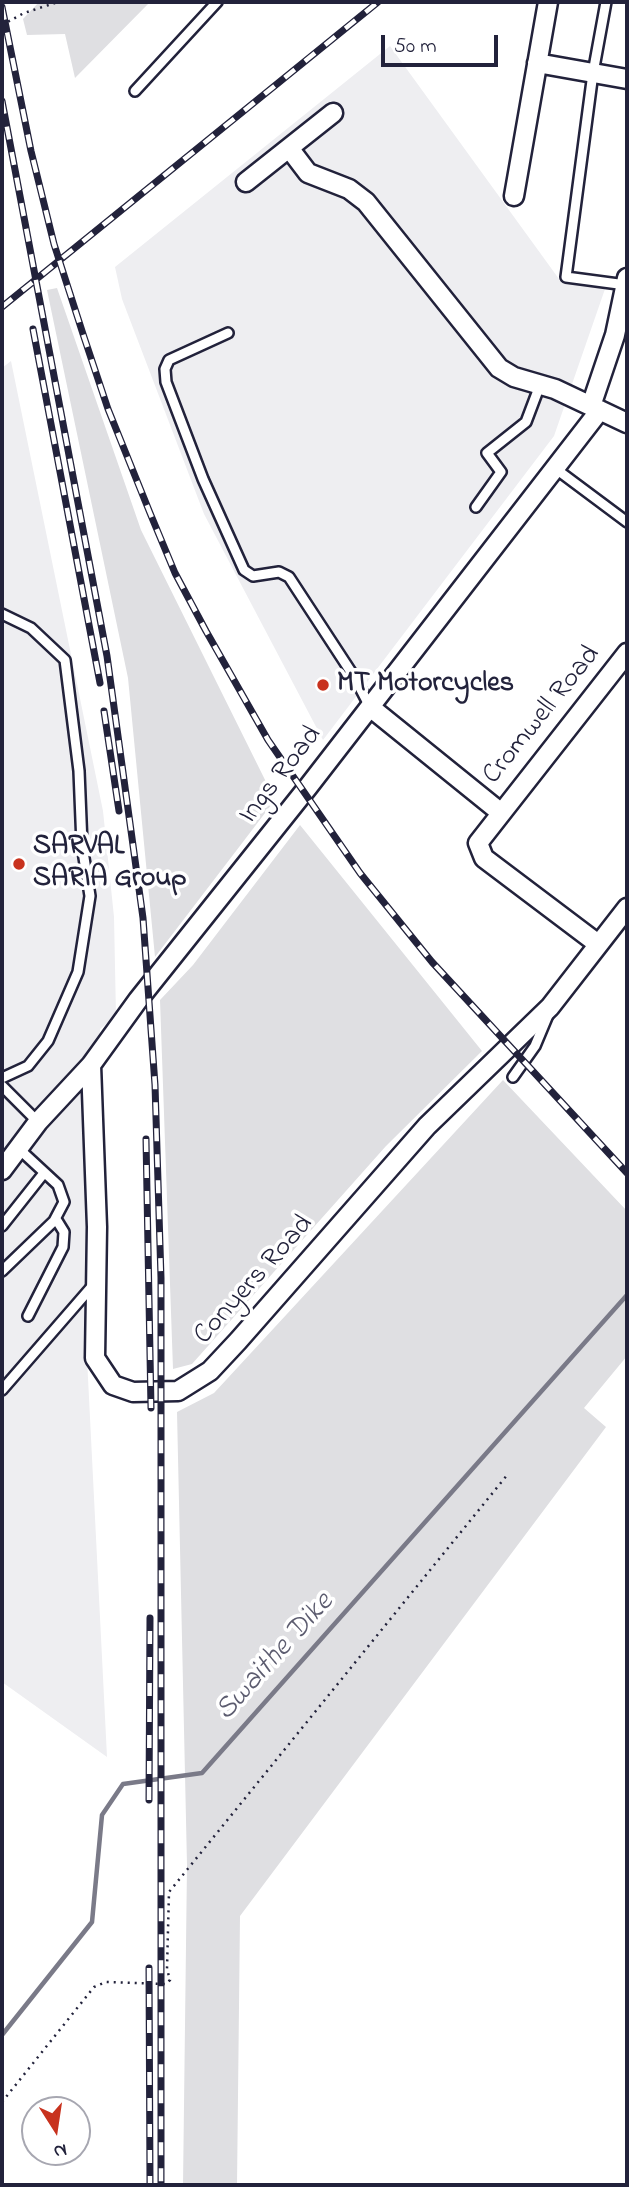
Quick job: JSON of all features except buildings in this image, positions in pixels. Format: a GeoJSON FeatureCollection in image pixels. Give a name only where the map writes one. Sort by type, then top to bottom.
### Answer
{"type":"FeatureCollection","features":[{"type":"Feature","properties":{"kind":"street"},"geometry":{"type":"LineString","coordinates":[[514,196],[548,2]]}},
{"type":"Feature","properties":{"kind":"street"},"geometry":{"type":"LineString","coordinates":[[537,63],[627,79]]}},
{"type":"Feature","properties":{"kind":"street"},"geometry":{"type":"LineString","coordinates":[[246,182],[333,113]]}},
{"type":"Feature","properties":{"kind":"street"},"geometry":{"type":"LineString","coordinates":[[289,148],[308,173],[349,189],[366,202],[489,360],[514,377],[540,385],[627,423]]}},
{"type":"Feature","properties":{"kind":"street","name":"Ings Road"},"geometry":{"type":"LineString","coordinates":[[2,1170],[38,1122],[92,1065],[138,1000],[556,469],[595,408],[626,290]]}},
{"type":"Feature","properties":{"kind":"street","name":"Cromwell Road"},"geometry":{"type":"LineString","coordinates":[[598,944],[480,853],[481,837],[627,653]]}},
{"type":"Feature","properties":{"kind":"street"},"geometry":{"type":"LineString","coordinates":[[370,707],[500,812]]}},
{"type":"Feature","properties":{"kind":"street","name":"Conyers Road"},"geometry":{"type":"LineString","coordinates":[[92,1065],[95,1358],[113,1385],[133,1392],[178,1391],[189,1387],[238,1341],[426,1126],[550,1007],[627,908]]}},
{"type":"Feature","properties":{"kind":"lane"},"geometry":{"type":"LineString","coordinates":[[135,92],[217,2]]}},
{"type":"Feature","properties":{"kind":"lane"},"geometry":{"type":"LineString","coordinates":[[607,2],[593,73],[566,277],[626,290]]}},
{"type":"Feature","properties":{"kind":"lane"},"geometry":{"type":"LineString","coordinates":[[228,333],[169,360],[165,369],[166,382],[244,570],[253,576],[279,572],[289,577],[355,678],[370,707]]}},
{"type":"Feature","properties":{"kind":"lane"},"geometry":{"type":"LineString","coordinates":[[476,507],[501,472],[487,453],[526,422],[540,385]]}},
{"type":"Feature","properties":{"kind":"lane"},"geometry":{"type":"LineString","coordinates":[[556,469],[627,522]]}},
{"type":"Feature","properties":{"kind":"lane"},"geometry":{"type":"LineString","coordinates":[[2,614],[31,628],[65,660],[79,771],[82,845],[90,896],[78,972],[48,1041],[28,1066],[2,1078]]}},
{"type":"Feature","properties":{"kind":"lane"},"geometry":{"type":"LineString","coordinates":[[513,1077],[535,1046],[550,1007]]}},
{"type":"Feature","properties":{"kind":"lane"},"geometry":{"type":"LineString","coordinates":[[2,1086],[38,1122]]}},
{"type":"Feature","properties":{"kind":"lane"},"geometry":{"type":"LineString","coordinates":[[2,1271],[55,1219],[64,1202],[62,1192],[18,1148]]}},
{"type":"Feature","properties":{"kind":"lane"},"geometry":{"type":"LineString","coordinates":[[2,1226],[44,1173]]}},
{"type":"Feature","properties":{"kind":"lane"},"geometry":{"type":"LineString","coordinates":[[28,1316],[63,1247],[64,1232],[55,1219]]}},
{"type":"Feature","properties":{"kind":"lane"},"geometry":{"type":"LineString","coordinates":[[2,1390],[96,1282]]}},
{"type":"Feature","properties":{"kind":"path"},"geometry":{"type":"LineString","coordinates":[[2,25],[24,13],[58,2]]}},
{"type":"Feature","properties":{"kind":"path"},"geometry":{"type":"LineString","coordinates":[[2,2102],[94,1987],[106,1982],[166,1984],[170,1980],[167,1969],[169,1892],[508,1474]]}},
{"type":"Feature","properties":{"kind":"shaded area"},"geometry":{"type":"Polygon","coordinates":[[[39,2],[150,2],[75,78],[65,34],[27,35],[23,19],[39,2]]]}},
{"type":"Feature","properties":{"kind":"shaded area"},"geometry":{"type":"Polygon","coordinates":[[[390,46],[559,279],[605,289],[554,436],[323,740],[204,514],[122,299],[115,267],[390,46]]]}},
{"type":"Feature","properties":{"kind":"shaded area"},"geometry":{"type":"Polygon","coordinates":[[[57,288],[141,530],[275,800],[155,957],[128,678],[47,290],[57,288]]]}},
{"type":"Feature","properties":{"kind":"shaded area"},"geometry":{"type":"Polygon","coordinates":[[[11,361],[103,811],[114,917],[116,1016],[100,1029],[105,1180],[91,1207],[87,1358],[107,1757],[2,1682],[2,368],[11,361]]]}},
{"type":"Feature","properties":{"kind":"shaded area"},"geometry":{"type":"Polygon","coordinates":[[[300,825],[482,1051],[386,1146],[192,1364],[173,1369],[160,1000],[193,965],[300,825]]]}},
{"type":"Feature","properties":{"kind":"shaded area"},"geometry":{"type":"Polygon","coordinates":[[[503,1080],[627,1211],[627,1356],[584,1408],[606,1427],[240,1916],[237,2185],[183,2185],[187,1865],[177,1412],[214,1393],[503,1080]]]}},
{"type":"Feature","properties":{"kind":"waterway","name":"Swaithe Dike"},"geometry":{"type":"LineString","coordinates":[[2,2035],[92,1922],[102,1815],[123,1784],[202,1773],[627,1295]]}},
{"type":"Feature","properties":{"kind":"railway"},"geometry":{"type":"LineString","coordinates":[[2,307],[378,2]]}},
{"type":"Feature","properties":{"kind":"railway"},"geometry":{"type":"LineString","coordinates":[[2,7],[31,151],[54,244],[83,334],[108,409],[150,513],[175,573],[206,631],[268,740],[360,873],[432,962],[627,1173]]}},
{"type":"Feature","properties":{"kind":"railway"},"geometry":{"type":"LineString","coordinates":[[2,101],[107,656],[143,918],[155,1085],[161,1278],[161,2185]]}},
{"type":"Feature","properties":{"kind":"railway"},"geometry":{"type":"LineString","coordinates":[[33,329],[100,683]]}},
{"type":"Feature","properties":{"kind":"railway"},"geometry":{"type":"LineString","coordinates":[[104,711],[119,811]]}},
{"type":"Feature","properties":{"kind":"railway"},"geometry":{"type":"LineString","coordinates":[[146,1139],[151,1408]]}},
{"type":"Feature","properties":{"kind":"railway"},"geometry":{"type":"LineString","coordinates":[[149,1800],[150,1618]]}},
{"type":"Feature","properties":{"kind":"railway"},"geometry":{"type":"LineString","coordinates":[[149,1968],[150,2185]]}},
{"type":"Feature","properties":{"kind":"place","name":"MT Motorcycles"},"geometry":{"type":"Point","coordinates":[323,685]}},
{"type":"Feature","properties":{"kind":"place","name":"SARVAL SARIA Group"},"geometry":{"type":"Point","coordinates":[19,864]}}]}
